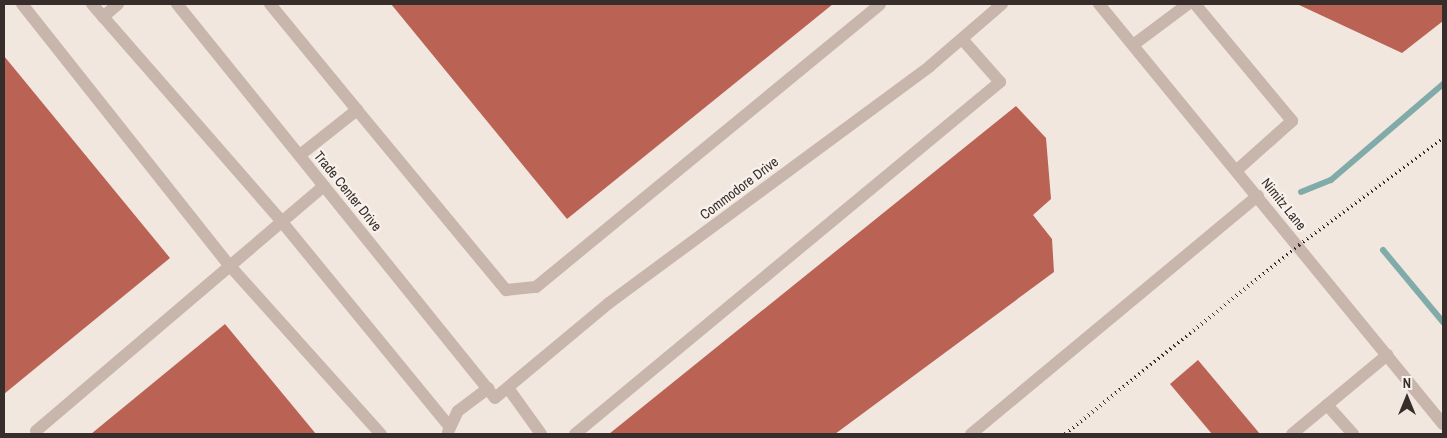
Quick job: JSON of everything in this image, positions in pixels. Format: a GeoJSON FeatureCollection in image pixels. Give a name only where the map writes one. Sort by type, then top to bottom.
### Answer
{"type":"FeatureCollection","features":[{"type":"Feature","properties":{"kind":"street"},"geometry":{"type":"LineString","coordinates":[[22,4],[230,266],[381,434]]}},
{"type":"Feature","properties":{"kind":"street"},"geometry":{"type":"LineString","coordinates":[[92,4],[282,222],[448,430]]}},
{"type":"Feature","properties":{"kind":"street"},"geometry":{"type":"LineString","coordinates":[[103,17],[118,4]]}},
{"type":"Feature","properties":{"kind":"street","name":"Trade Center Drive"},"geometry":{"type":"LineString","coordinates":[[177,4],[491,393]]}},
{"type":"Feature","properties":{"kind":"street"},"geometry":{"type":"LineString","coordinates":[[270,4],[506,290],[536,287],[880,4]]}},
{"type":"Feature","properties":{"kind":"street","name":"Commodore Drive"},"geometry":{"type":"LineString","coordinates":[[448,430],[458,410],[491,393],[508,388],[609,303],[930,66],[1002,4]]}},
{"type":"Feature","properties":{"kind":"street","name":"Nimitz Lane"},"geometry":{"type":"LineString","coordinates":[[1100,4],[1443,424]]}},
{"type":"Feature","properties":{"kind":"street"},"geometry":{"type":"LineString","coordinates":[[1134,45],[1188,4]]}},
{"type":"Feature","properties":{"kind":"street"},"geometry":{"type":"LineString","coordinates":[[1195,4],[1292,121],[1237,170]]}},
{"type":"Feature","properties":{"kind":"street"},"geometry":{"type":"LineString","coordinates":[[575,434],[1000,82],[962,39]]}},
{"type":"Feature","properties":{"kind":"street"},"geometry":{"type":"LineString","coordinates":[[300,155],[357,110]]}},
{"type":"Feature","properties":{"kind":"street"},"geometry":{"type":"LineString","coordinates":[[36,430],[324,186]]}},
{"type":"Feature","properties":{"kind":"street"},"geometry":{"type":"LineString","coordinates":[[971,434],[1258,196]]}},
{"type":"Feature","properties":{"kind":"street"},"geometry":{"type":"LineString","coordinates":[[1292,434],[1387,355]]}},
{"type":"Feature","properties":{"kind":"street"},"geometry":{"type":"LineString","coordinates":[[508,388],[541,434]]}},
{"type":"Feature","properties":{"kind":"street"},"geometry":{"type":"LineString","coordinates":[[1327,405],[1353,434]]}},
{"type":"Feature","properties":{"kind":"building"},"geometry":{"type":"Polygon","coordinates":[[[391,4],[833,4],[567,219],[391,4]]]}},
{"type":"Feature","properties":{"kind":"building"},"geometry":{"type":"Polygon","coordinates":[[[1297,4],[1443,4],[1443,21],[1402,53],[1297,4]]]}},
{"type":"Feature","properties":{"kind":"building"},"geometry":{"type":"Polygon","coordinates":[[[4,56],[170,258],[4,394],[4,56]]]}},
{"type":"Feature","properties":{"kind":"building"},"geometry":{"type":"Polygon","coordinates":[[[1016,106],[1046,138],[1051,199],[1033,215],[1052,239],[1054,272],[835,434],[609,434],[1016,106]]]}},
{"type":"Feature","properties":{"kind":"building"},"geometry":{"type":"Polygon","coordinates":[[[225,324],[316,434],[91,434],[225,324]]]}},
{"type":"Feature","properties":{"kind":"building"},"geometry":{"type":"Polygon","coordinates":[[[1198,360],[1260,434],[1212,434],[1170,384],[1198,360]]]}},
{"type":"Feature","properties":{"kind":"waterway"},"geometry":{"type":"LineString","coordinates":[[1301,192],[1331,180],[1443,84]]}},
{"type":"Feature","properties":{"kind":"waterway"},"geometry":{"type":"LineString","coordinates":[[1383,250],[1443,322]]}},
{"type":"Feature","properties":{"kind":"railway"},"geometry":{"type":"LineString","coordinates":[[1065,434],[1299,245],[1443,138]]}}]}
